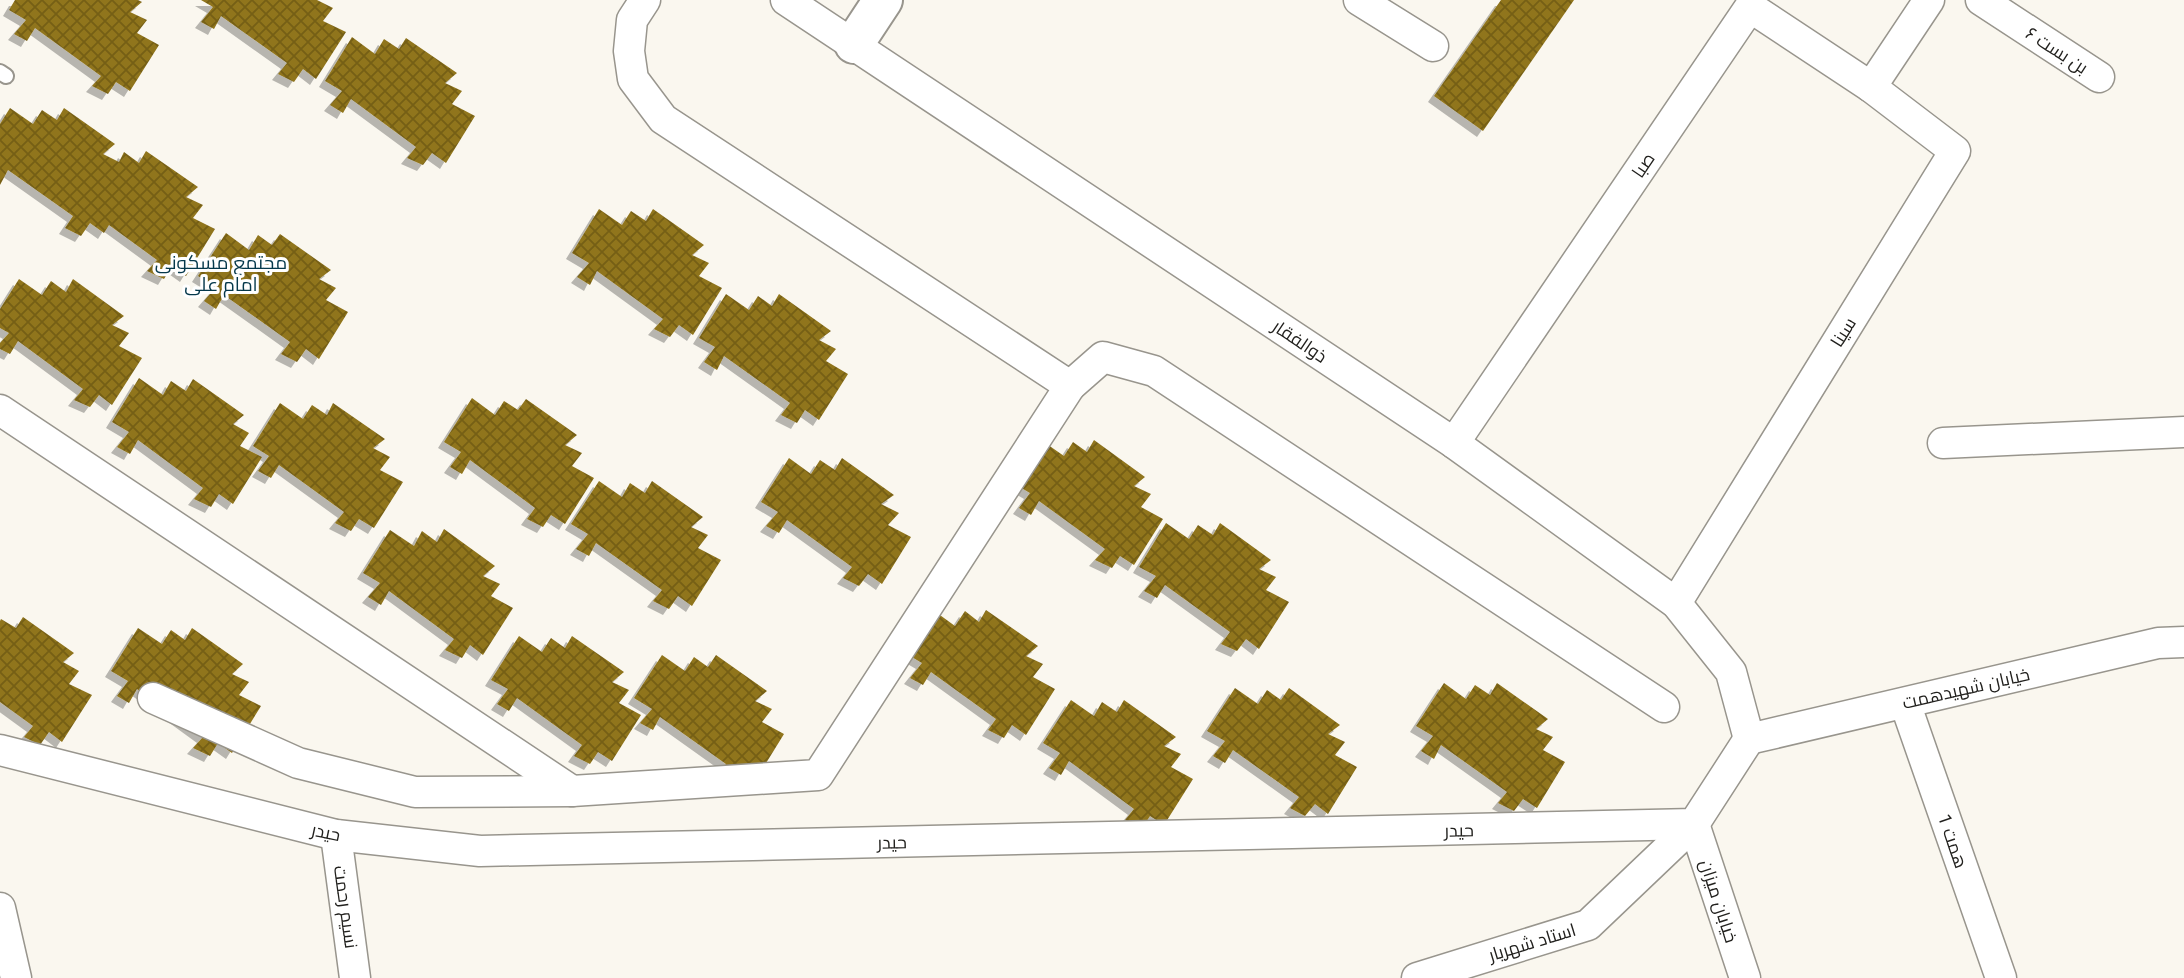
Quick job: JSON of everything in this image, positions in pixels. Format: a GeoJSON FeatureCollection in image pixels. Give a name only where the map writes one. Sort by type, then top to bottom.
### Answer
{"type":"FeatureCollection","features":[{"type":"Feature","properties":{"kind":"street"},"geometry":{"type":"LineString","coordinates":[[645,0],[632,20],[629,51],[633,79],[663,119],[1070,386]]}},
{"type":"Feature","properties":{"kind":"street","name":"ذوالفقار"},"geometry":{"type":"LineString","coordinates":[[786,0],[1454,443],[1676,603],[1731,672],[1749,739]]}},
{"type":"Feature","properties":{"kind":"street"},"geometry":{"type":"LineString","coordinates":[[854,44],[883,0]]}},
{"type":"Feature","properties":{"kind":"street"},"geometry":{"type":"LineString","coordinates":[[1359,0],[1433,46]]}},
{"type":"Feature","properties":{"kind":"street"},"geometry":{"type":"LineString","coordinates":[[1871,87],[1929,0]]}},
{"type":"Feature","properties":{"kind":"street","name":"بن بست ۶"},"geometry":{"type":"LineString","coordinates":[[1981,0],[2098,78]]}},
{"type":"Feature","properties":{"kind":"street","name":"صبا"},"geometry":{"type":"LineString","coordinates":[[1454,443],[1750,7],[1871,87]]}},
{"type":"Feature","properties":{"kind":"street","name":"سینا"},"geometry":{"type":"LineString","coordinates":[[1676,603],[1955,151],[1871,87]]}},
{"type":"Feature","properties":{"kind":"street"},"geometry":{"type":"LineString","coordinates":[[153,698],[298,763],[415,792],[572,791],[818,775],[1070,386],[1103,357],[1154,371],[1664,707]]}},
{"type":"Feature","properties":{"kind":"street"},"geometry":{"type":"LineString","coordinates":[[0,410],[572,791]]}},
{"type":"Feature","properties":{"kind":"street"},"geometry":{"type":"LineString","coordinates":[[1942,443],[2184,432]]}},
{"type":"Feature","properties":{"kind":"street","name":"خیابان شهیدهمت"},"geometry":{"type":"LineString","coordinates":[[1749,739],[2158,643],[2184,642]]}},
{"type":"Feature","properties":{"kind":"street","name":"همت 1"},"geometry":{"type":"LineString","coordinates":[[1905,703],[2001,978]]}},
{"type":"Feature","properties":{"kind":"street"},"geometry":{"type":"LineString","coordinates":[[1694,824],[1749,739]]}},
{"type":"Feature","properties":{"kind":"street","name":"حیدر"},"geometry":{"type":"LineString","coordinates":[[0,750],[336,835],[480,850],[1694,824]]}},
{"type":"Feature","properties":{"kind":"street","name":"استاد شهریار"},"geometry":{"type":"LineString","coordinates":[[1417,978],[1588,925],[1694,824]]}},
{"type":"Feature","properties":{"kind":"street","name":"خیابان میزان"},"geometry":{"type":"LineString","coordinates":[[1694,824],[1745,978]]}},
{"type":"Feature","properties":{"kind":"street","name":"نسیم رحمت"},"geometry":{"type":"LineString","coordinates":[[336,835],[355,978]]}},
{"type":"Feature","properties":{"kind":"street"},"geometry":{"type":"LineString","coordinates":[[0,908],[16,978]]}},
{"type":"Feature","properties":{"kind":"building"},"geometry":{"type":"Polygon","coordinates":[[[15,0],[138,0],[142,2],[130,12],[147,20],[137,33],[159,45],[130,91],[116,82],[108,94],[92,86],[101,76],[35,28],[27,41],[14,34],[26,20],[9,10],[15,0]]]}},
{"type":"Feature","properties":{"kind":"building"},"geometry":{"type":"Polygon","coordinates":[[[201,0],[317,0],[333,8],[323,21],[346,32],[316,79],[303,69],[294,82],[278,74],[287,63],[221,16],[214,29],[201,22],[213,7],[201,0]]]}},
{"type":"Feature","properties":{"kind":"building"},"geometry":{"type":"Polygon","coordinates":[[[1501,0],[1574,0],[1483,131],[1434,96],[1501,0]]]}},
{"type":"Feature","properties":{"kind":"building"},"geometry":{"type":"Polygon","coordinates":[[[352,37],[375,54],[384,39],[399,49],[406,38],[457,73],[445,83],[462,91],[452,104],[475,116],[446,163],[432,153],[423,165],[407,158],[416,147],[351,99],[343,113],[330,105],[342,91],[325,81],[352,37]]]}},
{"type":"Feature","properties":{"kind":"building"},"geometry":{"type":"Polygon","coordinates":[[[10,108],[33,124],[42,110],[57,120],[64,108],[115,144],[103,154],[119,162],[124,152],[139,163],[146,151],[198,187],[186,197],[203,205],[193,218],[215,229],[186,276],[172,266],[164,279],[147,271],[157,260],[109,225],[104,233],[90,223],[81,236],[65,228],[73,216],[8,170],[0,185],[0,124],[10,108]]]}},
{"type":"Feature","properties":{"kind":"building"},"geometry":{"type":"Polygon","coordinates":[[[599,209],[622,225],[631,211],[646,221],[653,209],[704,245],[692,255],[709,263],[699,276],[722,288],[693,335],[679,325],[670,337],[654,329],[663,319],[597,271],[590,285],[577,277],[589,263],[572,253],[599,209]]]}},
{"type":"Feature","properties":{"kind":"building"},"geometry":{"type":"Polygon","coordinates":[[[226,233],[249,250],[258,235],[272,245],[280,234],[331,270],[319,279],[336,288],[326,300],[348,312],[319,359],[306,349],[297,362],[281,354],[290,342],[224,295],[216,309],[204,301],[216,287],[198,276],[226,233]]]}},
{"type":"Feature","properties":{"kind":"building"},"geometry":{"type":"Polygon","coordinates":[[[19,279],[42,295],[51,281],[66,292],[73,279],[124,316],[112,325],[129,333],[119,346],[142,358],[112,405],[99,395],[90,407],[74,400],[83,389],[18,341],[10,354],[0,349],[0,343],[9,333],[0,328],[0,309],[19,279]]]}},
{"type":"Feature","properties":{"kind":"building"},"geometry":{"type":"Polygon","coordinates":[[[726,294],[749,310],[758,296],[772,306],[779,294],[831,331],[819,340],[836,349],[826,361],[848,374],[819,420],[805,410],[797,423],[781,415],[790,403],[724,356],[717,370],[704,362],[715,347],[699,338],[726,294]]]}},
{"type":"Feature","properties":{"kind":"building"},"geometry":{"type":"Polygon","coordinates":[[[139,378],[163,395],[171,381],[186,391],[193,379],[244,415],[233,424],[249,433],[240,446],[262,457],[233,504],[219,494],[211,507],[194,499],[203,488],[138,440],[130,454],[117,447],[129,432],[112,422],[139,378]]]}},
{"type":"Feature","properties":{"kind":"building"},"geometry":{"type":"Polygon","coordinates":[[[472,398],[495,415],[504,401],[518,410],[526,399],[577,435],[565,445],[582,453],[572,466],[594,478],[565,524],[551,515],[543,527],[527,519],[535,508],[470,460],[462,474],[450,467],[461,452],[444,442],[472,398]]]}},
{"type":"Feature","properties":{"kind":"building"},"geometry":{"type":"Polygon","coordinates":[[[280,403],[303,419],[312,405],[327,415],[333,403],[385,439],[373,448],[390,457],[380,470],[403,482],[374,528],[359,519],[351,531],[335,523],[344,512],[279,465],[271,478],[258,471],[269,456],[253,446],[280,403]]]}},
{"type":"Feature","properties":{"kind":"building"},"geometry":{"type":"Polygon","coordinates":[[[1041,440],[1064,456],[1073,442],[1087,452],[1094,440],[1145,477],[1134,486],[1151,494],[1141,507],[1163,519],[1134,565],[1120,556],[1112,568],[1095,560],[1105,549],[1039,501],[1031,515],[1019,508],[1030,493],[1013,483],[1041,440]]]}},
{"type":"Feature","properties":{"kind":"building"},"geometry":{"type":"Polygon","coordinates":[[[789,458],[811,474],[820,460],[835,470],[842,458],[894,495],[881,504],[899,513],[888,525],[911,537],[882,584],[868,574],[859,586],[843,578],[852,567],[787,520],[779,533],[766,526],[778,512],[761,502],[789,458]]]}},
{"type":"Feature","properties":{"kind":"building"},"geometry":{"type":"Polygon","coordinates":[[[599,481],[622,497],[630,483],[645,493],[652,481],[703,517],[691,527],[708,535],[698,548],[721,560],[692,606],[678,596],[669,609],[653,601],[662,590],[596,543],[589,556],[576,549],[588,534],[571,524],[599,481]]]}},
{"type":"Feature","properties":{"kind":"building"},"geometry":{"type":"Polygon","coordinates":[[[1166,523],[1189,539],[1198,525],[1213,535],[1220,523],[1271,560],[1259,569],[1276,577],[1266,590],[1289,602],[1259,649],[1246,639],[1237,651],[1221,644],[1230,632],[1165,585],[1157,598],[1144,591],[1156,576],[1139,567],[1166,523]]]}},
{"type":"Feature","properties":{"kind":"building"},"geometry":{"type":"Polygon","coordinates":[[[444,529],[495,566],[483,576],[500,584],[491,596],[513,608],[483,655],[470,645],[462,658],[445,650],[454,639],[389,591],[381,605],[368,597],[380,583],[363,573],[390,530],[414,546],[422,531],[437,542],[444,529]]]}},
{"type":"Feature","properties":{"kind":"building"},"geometry":{"type":"Polygon","coordinates":[[[933,610],[955,626],[965,611],[979,622],[986,610],[1038,646],[1026,656],[1043,664],[1033,677],[1055,689],[1026,735],[1012,725],[1004,738],[988,730],[996,719],[931,672],[923,685],[910,678],[922,663],[905,653],[933,610]]]}},
{"type":"Feature","properties":{"kind":"building"},"geometry":{"type":"Polygon","coordinates":[[[23,617],[74,653],[63,662],[79,671],[69,684],[92,695],[62,742],[49,732],[40,745],[24,737],[33,726],[0,702],[0,621],[1,619],[16,628],[23,617]]]}},
{"type":"Feature","properties":{"kind":"building"},"geometry":{"type":"Polygon","coordinates":[[[138,628],[162,644],[171,630],[185,640],[192,628],[243,664],[232,674],[249,682],[239,695],[261,706],[232,753],[218,743],[210,756],[193,748],[203,737],[137,689],[129,703],[117,696],[128,681],[111,671],[138,628]]]}},
{"type":"Feature","properties":{"kind":"building"},"geometry":{"type":"Polygon","coordinates":[[[519,636],[542,652],[551,638],[565,648],[572,636],[624,672],[612,682],[629,690],[619,703],[641,715],[612,761],[598,752],[590,764],[574,756],[582,745],[517,698],[509,711],[497,704],[508,689],[491,680],[519,636]]]}},
{"type":"Feature","properties":{"kind":"building"},"geometry":{"type":"Polygon","coordinates":[[[662,655],[685,671],[694,657],[708,667],[716,655],[767,691],[755,701],[772,709],[762,722],[784,734],[755,781],[717,776],[726,764],[660,717],[653,730],[640,723],[652,709],[634,698],[662,655]]]}},
{"type":"Feature","properties":{"kind":"building"},"geometry":{"type":"Polygon","coordinates":[[[1444,683],[1466,699],[1475,685],[1490,695],[1497,683],[1548,719],[1536,729],[1553,737],[1543,750],[1565,762],[1537,808],[1523,799],[1514,811],[1498,803],[1507,792],[1441,745],[1434,759],[1421,751],[1433,736],[1416,726],[1444,683]]]}},
{"type":"Feature","properties":{"kind":"building"},"geometry":{"type":"Polygon","coordinates":[[[1235,688],[1258,704],[1267,690],[1281,700],[1289,688],[1340,725],[1328,734],[1345,742],[1335,755],[1357,767],[1328,814],[1315,804],[1305,816],[1290,808],[1299,797],[1233,750],[1225,763],[1213,756],[1225,741],[1207,731],[1235,688]]]}},
{"type":"Feature","properties":{"kind":"building"},"geometry":{"type":"Polygon","coordinates":[[[1071,700],[1094,716],[1102,702],[1117,712],[1124,700],[1176,737],[1164,746],[1181,754],[1171,767],[1193,779],[1164,825],[1150,816],[1142,828],[1125,820],[1134,809],[1069,761],[1061,775],[1049,768],[1060,753],[1043,743],[1071,700]]]}},
{"type":"Feature","properties":{"kind":"district","name":"مجتمع مسکونی امام علی"},"geometry":{"type":"Point","coordinates":[221,273]}}]}
